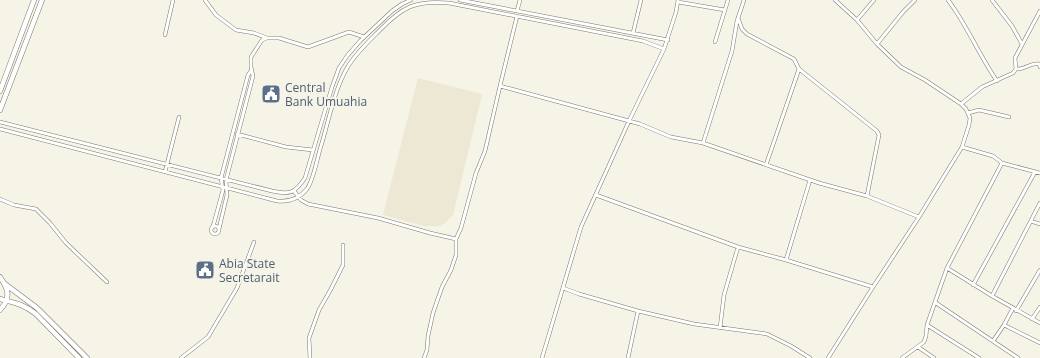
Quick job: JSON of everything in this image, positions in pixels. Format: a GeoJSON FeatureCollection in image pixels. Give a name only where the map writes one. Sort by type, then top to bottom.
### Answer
{"type":"FeatureCollection","features":[{"type":"Feature","properties":{"kind":"street"},"geometry":{"type":"LineString","coordinates":[[0,91],[34,0]]}},
{"type":"Feature","properties":{"kind":"street"},"geometry":{"type":"LineString","coordinates":[[0,110],[42,0]]}},
{"type":"Feature","properties":{"kind":"street"},"geometry":{"type":"LineString","coordinates":[[165,35],[173,0]]}},
{"type":"Feature","properties":{"kind":"street"},"geometry":{"type":"LineString","coordinates":[[205,0],[216,15],[236,30],[254,33],[267,38],[279,38],[308,46],[349,32],[364,37]]}},
{"type":"Feature","properties":{"kind":"street"},"geometry":{"type":"LineString","coordinates":[[0,122],[283,194],[294,191],[299,187],[305,178],[339,68],[347,56],[364,37],[392,11],[411,0]]}},
{"type":"Feature","properties":{"kind":"street"},"geometry":{"type":"LineString","coordinates":[[460,0],[668,40]]}},
{"type":"Feature","properties":{"kind":"street"},"geometry":{"type":"LineString","coordinates":[[517,11],[520,0]]}},
{"type":"Feature","properties":{"kind":"street"},"geometry":{"type":"LineString","coordinates":[[633,33],[641,0]]}},
{"type":"Feature","properties":{"kind":"street"},"geometry":{"type":"LineString","coordinates":[[715,42],[728,0]]}},
{"type":"Feature","properties":{"kind":"street"},"geometry":{"type":"LineString","coordinates":[[703,143],[732,50],[738,18],[744,0]]}},
{"type":"Feature","properties":{"kind":"street"},"geometry":{"type":"LineString","coordinates":[[828,358],[919,217],[962,147],[970,118],[961,104],[925,80],[901,67],[877,44],[857,20],[835,0]]}},
{"type":"Feature","properties":{"kind":"street"},"geometry":{"type":"LineString","coordinates":[[857,20],[874,0]]}},
{"type":"Feature","properties":{"kind":"street"},"geometry":{"type":"LineString","coordinates":[[877,44],[903,12],[915,0]]}},
{"type":"Feature","properties":{"kind":"street"},"geometry":{"type":"LineString","coordinates":[[948,0],[961,18],[997,81]]}},
{"type":"Feature","properties":{"kind":"street"},"geometry":{"type":"LineString","coordinates":[[992,0],[1012,26],[1022,44]]}},
{"type":"Feature","properties":{"kind":"street"},"geometry":{"type":"LineString","coordinates":[[542,358],[581,227],[668,40],[678,1],[725,10]]}},
{"type":"Feature","properties":{"kind":"street"},"geometry":{"type":"LineString","coordinates":[[0,129],[277,201],[286,202],[298,197],[307,189],[341,80],[354,57],[395,15],[414,5],[439,2],[474,8],[644,41],[664,49]]}},
{"type":"Feature","properties":{"kind":"street"},"geometry":{"type":"LineString","coordinates":[[474,8],[475,2]]}},
{"type":"Feature","properties":{"kind":"street"},"geometry":{"type":"LineString","coordinates":[[1016,69],[1015,58],[1040,11]]}},
{"type":"Feature","properties":{"kind":"street"},"geometry":{"type":"LineString","coordinates":[[424,358],[427,350],[428,336],[433,313],[442,287],[451,270],[456,255],[456,239],[461,228],[476,173],[485,151],[517,16]]}},
{"type":"Feature","properties":{"kind":"street"},"geometry":{"type":"LineString","coordinates":[[738,18],[742,29],[747,34],[794,59],[799,69],[877,131],[879,135],[868,196]]}},
{"type":"Feature","properties":{"kind":"street"},"geometry":{"type":"LineString","coordinates":[[591,31],[592,25]]}},
{"type":"Feature","properties":{"kind":"street"},"geometry":{"type":"LineString","coordinates":[[251,71],[248,75],[221,178],[223,190],[211,231],[214,234],[219,230],[227,188],[226,180],[253,76],[251,71],[252,57],[262,40],[267,38]]}},
{"type":"Feature","properties":{"kind":"street"},"geometry":{"type":"LineString","coordinates":[[1016,69],[1022,70],[1034,64],[1039,64],[1040,68]]}},
{"type":"Feature","properties":{"kind":"street"},"geometry":{"type":"LineString","coordinates":[[766,165],[799,69]]}},
{"type":"Feature","properties":{"kind":"street"},"geometry":{"type":"LineString","coordinates":[[961,104],[982,87],[1008,76],[1016,69]]}},
{"type":"Feature","properties":{"kind":"street"},"geometry":{"type":"LineString","coordinates":[[500,86],[630,121],[685,141],[703,143],[810,180],[868,196],[919,217]]}},
{"type":"Feature","properties":{"kind":"street"},"geometry":{"type":"LineString","coordinates":[[968,113],[979,110],[1009,117]]}},
{"type":"Feature","properties":{"kind":"street"},"geometry":{"type":"LineString","coordinates":[[165,172],[178,117]]}},
{"type":"Feature","properties":{"kind":"street"},"geometry":{"type":"LineString","coordinates":[[233,133],[286,147],[313,150]]}},
{"type":"Feature","properties":{"kind":"street"},"geometry":{"type":"LineString","coordinates":[[962,147],[993,156],[1002,163],[1040,173]]}},
{"type":"Feature","properties":{"kind":"street"},"geometry":{"type":"LineString","coordinates":[[902,358],[924,342],[927,325],[948,268],[1002,163]]}},
{"type":"Feature","properties":{"kind":"street"},"geometry":{"type":"LineString","coordinates":[[973,285],[1035,172]]}},
{"type":"Feature","properties":{"kind":"street"},"geometry":{"type":"LineString","coordinates":[[786,260],[810,180]]}},
{"type":"Feature","properties":{"kind":"street"},"geometry":{"type":"LineString","coordinates":[[294,191],[301,200],[308,204],[378,218],[456,239]]}},
{"type":"Feature","properties":{"kind":"street"},"geometry":{"type":"LineString","coordinates":[[596,195],[738,247],[873,287]]}},
{"type":"Feature","properties":{"kind":"street"},"geometry":{"type":"LineString","coordinates":[[0,199],[14,205],[36,209],[66,243],[107,282]]}},
{"type":"Feature","properties":{"kind":"street"},"geometry":{"type":"LineString","coordinates":[[992,296],[1040,203]]}},
{"type":"Feature","properties":{"kind":"street"},"geometry":{"type":"LineString","coordinates":[[1031,221],[1040,224]]}},
{"type":"Feature","properties":{"kind":"street"},"geometry":{"type":"LineString","coordinates":[[212,228],[216,226],[219,230]]}},
{"type":"Feature","properties":{"kind":"street"},"geometry":{"type":"LineString","coordinates":[[181,358],[208,337],[237,288],[254,242]]}},
{"type":"Feature","properties":{"kind":"street"},"geometry":{"type":"LineString","coordinates":[[310,358],[310,338],[318,310],[343,265],[344,245]]}},
{"type":"Feature","properties":{"kind":"street"},"geometry":{"type":"LineString","coordinates":[[720,328],[724,295],[738,247]]}},
{"type":"Feature","properties":{"kind":"street"},"geometry":{"type":"LineString","coordinates":[[948,268],[973,285],[1040,323]]}},
{"type":"Feature","properties":{"kind":"street"},"geometry":{"type":"LineString","coordinates":[[1016,310],[1040,270]]}},
{"type":"Feature","properties":{"kind":"street"},"geometry":{"type":"LineString","coordinates":[[0,277],[5,284],[37,308],[87,358]]}},
{"type":"Feature","properties":{"kind":"street"},"geometry":{"type":"LineString","coordinates":[[0,310],[7,301],[5,284]]}},
{"type":"Feature","properties":{"kind":"street"},"geometry":{"type":"LineString","coordinates":[[562,288],[638,311],[694,324],[766,334],[791,346],[810,358]]}},
{"type":"Feature","properties":{"kind":"street"},"geometry":{"type":"LineString","coordinates":[[0,299],[20,304],[30,303]]}},
{"type":"Feature","properties":{"kind":"street"},"geometry":{"type":"LineString","coordinates":[[936,303],[1018,358]]}},
{"type":"Feature","properties":{"kind":"street"},"geometry":{"type":"LineString","coordinates":[[20,304],[36,314],[80,358]]}},
{"type":"Feature","properties":{"kind":"street"},"geometry":{"type":"LineString","coordinates":[[1032,319],[1040,307]]}},
{"type":"Feature","properties":{"kind":"street"},"geometry":{"type":"LineString","coordinates":[[993,341],[1004,325],[1012,308]]}},
{"type":"Feature","properties":{"kind":"street"},"geometry":{"type":"LineString","coordinates":[[628,358],[638,311]]}},
{"type":"Feature","properties":{"kind":"street"},"geometry":{"type":"LineString","coordinates":[[927,325],[979,358]]}},
{"type":"Feature","properties":{"kind":"street"},"geometry":{"type":"LineString","coordinates":[[1004,325],[1040,343]]}},
{"type":"Feature","properties":{"kind":"street"},"geometry":{"type":"LineString","coordinates":[[918,347],[934,358]]}},
{"type":"Feature","properties":{"kind":"shaded area"},"geometry":{"type":"Polygon","coordinates":[[[418,78],[482,94],[453,215],[445,223],[439,226],[424,226],[383,215],[418,78]]]}},
{"type":"Feature","properties":{"kind":"place","name":"Central Bank Umuahia"},"geometry":{"type":"Point","coordinates":[271,94]}},
{"type":"Feature","properties":{"kind":"place","name":"Abia State Secretarait"},"geometry":{"type":"Point","coordinates":[205,270]}}]}
